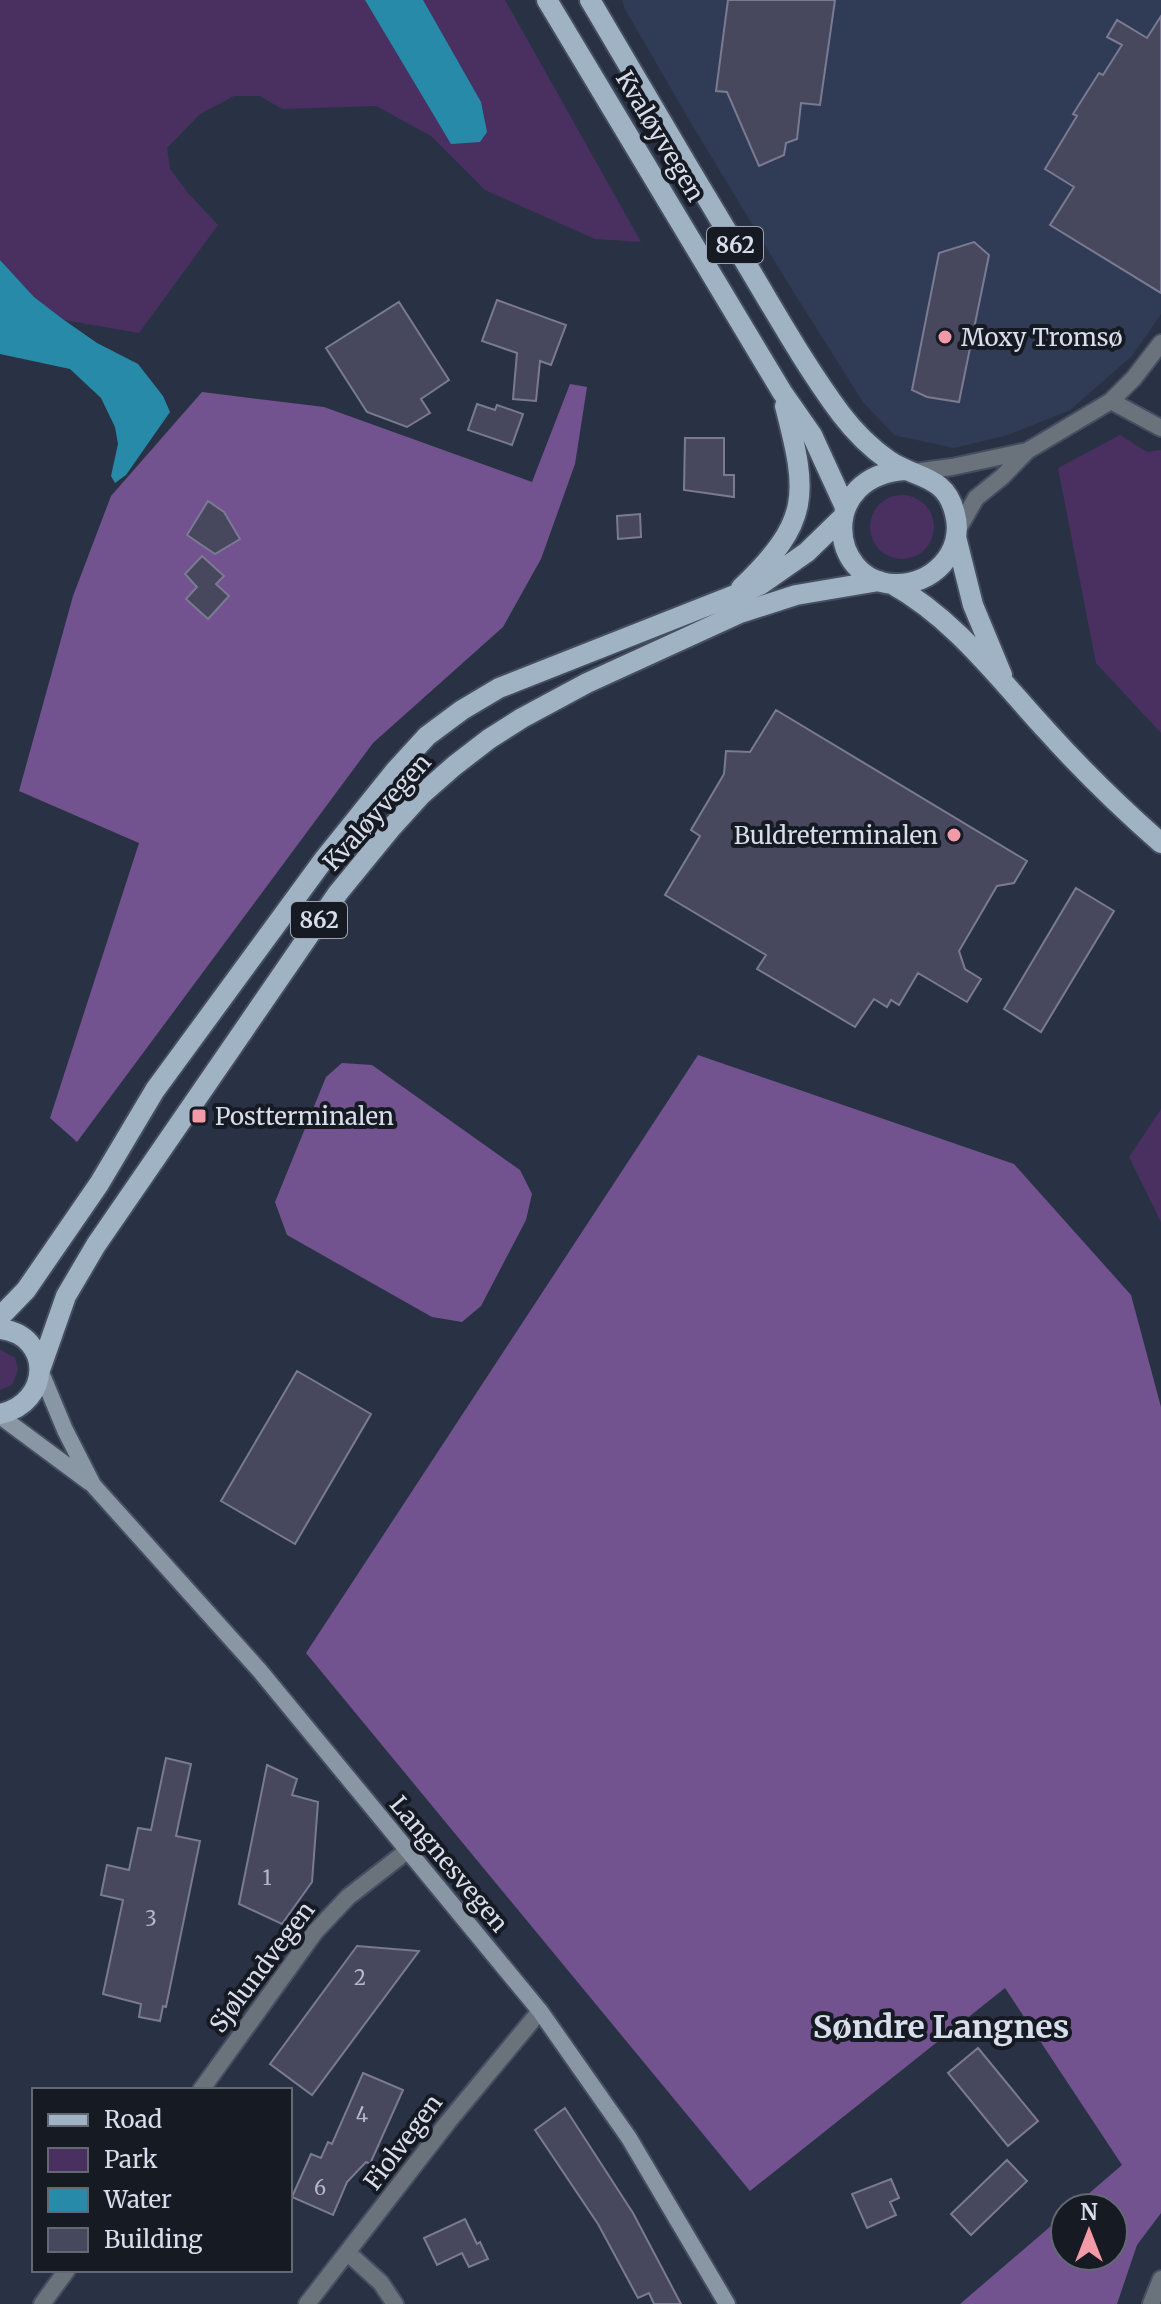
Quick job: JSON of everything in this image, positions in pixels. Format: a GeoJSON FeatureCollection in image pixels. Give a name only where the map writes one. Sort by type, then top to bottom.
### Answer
{"type":"FeatureCollection","features":[{"type":"Feature","properties":{"kind":"main road","name":"Kvaløyvegen"},"geometry":{"type":"LineString","coordinates":[[0,1317],[26,1290],[71,1226],[181,1053],[325,858],[416,748],[462,710],[499,688],[760,585],[807,552],[844,512],[812,435],[782,392],[547,0]]}},
{"type":"Feature","properties":{"kind":"main road","name":"Kvaløyvegen"},"geometry":{"type":"LineString","coordinates":[[590,0],[793,340],[840,413],[889,461],[910,471]]}},
{"type":"Feature","properties":{"kind":"main road","name":"862"},"geometry":{"type":"LineString","coordinates":[[733,597],[786,538],[797,513],[801,491],[799,460],[782,392]]}},
{"type":"Feature","properties":{"kind":"main road","name":"862"},"geometry":{"type":"LineString","coordinates":[[1006,682],[973,605],[951,501],[929,478],[910,471],[887,471],[869,478],[855,491],[844,512],[842,533],[853,562],[865,573],[933,611],[1006,682],[1086,774],[1161,843]]}},
{"type":"Feature","properties":{"kind":"main road","name":"862"},"geometry":{"type":"LineString","coordinates":[[885,583],[909,584],[926,579],[945,561],[957,534]]}},
{"type":"Feature","properties":{"kind":"main road","name":"Kvaløyvegen"},"geometry":{"type":"LineString","coordinates":[[40,1370],[66,1296],[96,1245],[307,937],[364,859],[421,795],[489,739],[587,683],[767,602],[842,585],[885,583]]}},
{"type":"Feature","properties":{"kind":"main road"},"geometry":{"type":"LineString","coordinates":[[0,1329],[26,1339],[33,1348],[40,1370]]}},
{"type":"Feature","properties":{"kind":"main road","name":"862"},"geometry":{"type":"LineString","coordinates":[[0,1415],[23,1406],[32,1396],[40,1370]]}},
{"type":"Feature","properties":{"kind":"street"},"geometry":{"type":"LineString","coordinates":[[957,534],[976,498],[1027,451],[1111,401],[1134,378],[1161,343]]}},
{"type":"Feature","properties":{"kind":"street"},"geometry":{"type":"LineString","coordinates":[[1111,401],[1161,428]]}},
{"type":"Feature","properties":{"kind":"street"},"geometry":{"type":"LineString","coordinates":[[910,471],[952,467],[1027,451]]}},
{"type":"Feature","properties":{"kind":"street","name":"Langnesvegen"},"geometry":{"type":"LineString","coordinates":[[40,1370],[65,1430],[93,1485]]}},
{"type":"Feature","properties":{"kind":"street","name":"Langnesvegen"},"geometry":{"type":"LineString","coordinates":[[0,1415],[93,1485],[260,1671],[540,2011],[629,2138],[727,2304]]}},
{"type":"Feature","properties":{"kind":"street","name":"Sjølundvegen"},"geometry":{"type":"LineString","coordinates":[[202,2088],[315,1932],[348,1897],[407,1851]]}},
{"type":"Feature","properties":{"kind":"street","name":"Fiolvegen"},"geometry":{"type":"LineString","coordinates":[[307,2304],[448,2122],[540,2011]]}},
{"type":"Feature","properties":{"kind":"street"},"geometry":{"type":"LineString","coordinates":[[348,2253],[381,2283],[395,2304]]}},
{"type":"Feature","properties":{"kind":"street"},"geometry":{"type":"LineString","coordinates":[[42,2304],[66,2272]]}},
{"type":"Feature","properties":{"kind":"street"},"geometry":{"type":"LineString","coordinates":[[1151,2304],[1161,2279]]}},
{"type":"Feature","properties":{"kind":"shaded area"},"geometry":{"type":"Polygon","coordinates":[[[622,0],[1161,0],[1161,314],[1132,356],[1070,410],[1008,435],[954,448],[894,435],[863,402],[786,280],[688,118],[622,0]]]}},
{"type":"Feature","properties":{"kind":"shaded area"},"geometry":{"type":"Polygon","coordinates":[[[570,384],[587,387],[575,464],[541,559],[503,627],[373,743],[77,1142],[50,1118],[139,843],[19,791],[73,596],[111,496],[202,392],[324,407],[532,482],[570,384]]]}},
{"type":"Feature","properties":{"kind":"shaded area"},"geometry":{"type":"Polygon","coordinates":[[[698,1055],[1014,1164],[1131,1295],[1161,1407],[1161,2213],[1137,2245],[1129,2269],[1129,2192],[1091,2192],[1122,2165],[1005,1988],[750,2191],[306,1653],[698,1055]]]}},
{"type":"Feature","properties":{"kind":"shaded area"},"geometry":{"type":"Polygon","coordinates":[[[342,1063],[372,1065],[520,1170],[532,1194],[526,1220],[481,1306],[462,1322],[432,1317],[287,1235],[275,1202],[326,1077],[342,1063]]]}},
{"type":"Feature","properties":{"kind":"shaded area"},"geometry":{"type":"Polygon","coordinates":[[[1049,2228],[1049,2272],[1128,2272],[1117,2304],[960,2304],[1049,2228]]]}},
{"type":"Feature","properties":{"kind":"green space"},"geometry":{"type":"Polygon","coordinates":[[[0,0],[505,0],[641,242],[595,239],[485,190],[431,136],[376,106],[282,109],[260,96],[234,96],[200,114],[167,148],[170,169],[218,225],[139,333],[64,320],[34,297],[0,260],[0,0]]]}},
{"type":"Feature","properties":{"kind":"green space"},"geometry":{"type":"Polygon","coordinates":[[[1120,435],[1147,452],[1161,450],[1161,733],[1096,663],[1058,468],[1120,435]]]}},
{"type":"Feature","properties":{"kind":"green space"},"geometry":{"type":"Polygon","coordinates":[[[902,495],[925,504],[934,527],[925,550],[902,559],[879,550],[870,527],[879,504],[902,495]]]}},
{"type":"Feature","properties":{"kind":"green space"},"geometry":{"type":"Polygon","coordinates":[[[1161,1109],[1161,1222],[1129,1157],[1161,1109]]]}},
{"type":"Feature","properties":{"kind":"green space"},"geometry":{"type":"Polygon","coordinates":[[[0,1349],[15,1358],[18,1369],[12,1385],[0,1390],[0,1349]]]}},
{"type":"Feature","properties":{"kind":"water"},"geometry":{"type":"Polygon","coordinates":[[[365,0],[423,0],[481,102],[487,132],[480,142],[451,144],[365,0]]]}},
{"type":"Feature","properties":{"kind":"water"},"geometry":{"type":"Polygon","coordinates":[[[0,260],[34,297],[64,320],[97,343],[138,364],[163,396],[170,412],[126,475],[115,483],[111,476],[118,444],[115,427],[101,398],[70,369],[0,354],[0,260]]]}},
{"type":"Feature","properties":{"kind":"building"},"geometry":{"type":"Polygon","coordinates":[[[728,0],[835,0],[820,105],[801,103],[797,139],[786,143],[784,155],[759,166],[727,92],[716,91],[728,0]]]}},
{"type":"Feature","properties":{"kind":"building"},"geometry":{"type":"Polygon","coordinates":[[[1161,16],[1161,293],[1050,225],[1074,187],[1045,169],[1077,116],[1073,114],[1099,73],[1103,75],[1122,45],[1107,37],[1117,20],[1147,38],[1161,16]]]}},
{"type":"Feature","properties":{"kind":"building"},"geometry":{"type":"Polygon","coordinates":[[[974,242],[989,255],[959,402],[927,397],[912,390],[939,253],[974,242]]]}},
{"type":"Feature","properties":{"kind":"building"},"geometry":{"type":"Polygon","coordinates":[[[497,300],[566,325],[551,365],[540,361],[536,401],[513,399],[517,353],[482,341],[497,300]]]}},
{"type":"Feature","properties":{"kind":"building"},"geometry":{"type":"Polygon","coordinates":[[[399,302],[449,380],[421,399],[430,413],[407,427],[367,412],[326,348],[399,302]]]}},
{"type":"Feature","properties":{"kind":"building"},"geometry":{"type":"Polygon","coordinates":[[[477,404],[495,410],[497,405],[523,414],[512,445],[468,430],[477,404]]]}},
{"type":"Feature","properties":{"kind":"building"},"geometry":{"type":"Polygon","coordinates":[[[685,438],[724,438],[724,475],[734,475],[734,497],[684,490],[685,438]]]}},
{"type":"Feature","properties":{"kind":"building"},"geometry":{"type":"Polygon","coordinates":[[[208,501],[224,512],[240,539],[215,554],[187,535],[208,501]]]}},
{"type":"Feature","properties":{"kind":"building"},"geometry":{"type":"Polygon","coordinates":[[[640,514],[641,537],[618,539],[617,516],[640,514]]]}},
{"type":"Feature","properties":{"kind":"building"},"geometry":{"type":"Polygon","coordinates":[[[202,556],[224,576],[216,584],[229,596],[208,619],[186,599],[197,587],[185,574],[202,556]]]}},
{"type":"Feature","properties":{"kind":"building"},"geometry":{"type":"Polygon","coordinates":[[[776,710],[1027,861],[1014,883],[997,886],[959,951],[965,969],[981,979],[967,1002],[918,973],[899,1005],[891,1000],[887,1007],[874,999],[855,1027],[757,969],[766,955],[665,895],[700,836],[691,830],[724,774],[726,751],[750,752],[776,710]]]}},
{"type":"Feature","properties":{"kind":"building"},"geometry":{"type":"Polygon","coordinates":[[[1076,888],[1114,911],[1041,1032],[1004,1009],[1076,888]]]}},
{"type":"Feature","properties":{"kind":"building"},"geometry":{"type":"Polygon","coordinates":[[[297,1371],[371,1414],[295,1544],[221,1501],[297,1371]]]}},
{"type":"Feature","properties":{"kind":"building"},"geometry":{"type":"Polygon","coordinates":[[[166,1758],[191,1764],[176,1836],[200,1841],[166,2007],[163,2006],[160,2021],[139,2017],[141,2004],[103,1994],[123,1900],[101,1895],[107,1865],[129,1870],[138,1828],[151,1830],[166,1758]]]}},
{"type":"Feature","properties":{"kind":"building"},"geometry":{"type":"Polygon","coordinates":[[[267,1765],[297,1779],[292,1795],[318,1802],[312,1882],[282,1924],[239,1904],[267,1765]]]}},
{"type":"Feature","properties":{"kind":"building"},"geometry":{"type":"Polygon","coordinates":[[[357,1946],[419,1951],[312,2095],[270,2064],[357,1946]]]}},
{"type":"Feature","properties":{"kind":"building"},"geometry":{"type":"Polygon","coordinates":[[[978,2048],[1038,2121],[1008,2146],[948,2073],[978,2048]]]}},
{"type":"Feature","properties":{"kind":"building"},"geometry":{"type":"Polygon","coordinates":[[[363,2073],[403,2090],[370,2164],[366,2162],[347,2182],[333,2215],[292,2197],[311,2154],[321,2158],[328,2142],[332,2144],[363,2073]]]}},
{"type":"Feature","properties":{"kind":"building"},"geometry":{"type":"Polygon","coordinates":[[[565,2108],[633,2213],[681,2304],[654,2304],[649,2293],[638,2298],[598,2224],[535,2130],[565,2108]]]}},
{"type":"Feature","properties":{"kind":"building"},"geometry":{"type":"Polygon","coordinates":[[[1007,2160],[1027,2181],[971,2235],[951,2214],[1007,2160]]]}},
{"type":"Feature","properties":{"kind":"building"},"geometry":{"type":"Polygon","coordinates":[[[891,2179],[899,2198],[890,2202],[896,2215],[867,2228],[852,2194],[891,2179]]]}},
{"type":"Feature","properties":{"kind":"building"},"geometry":{"type":"Polygon","coordinates":[[[465,2219],[488,2259],[469,2267],[462,2253],[437,2265],[424,2238],[465,2219]]]}},
{"type":"Feature","properties":{"kind":"place","name":"Moxy Tromsø"},"geometry":{"type":"Point","coordinates":[945,337]}},
{"type":"Feature","properties":{"kind":"place","name":"Buldreterminalen"},"geometry":{"type":"Point","coordinates":[954,835]}},
{"type":"Feature","properties":{"kind":"place","name":"Postterminalen"},"geometry":{"type":"Point","coordinates":[199,1116]}},
{"type":"Feature","properties":{"kind":"district","name":"Søndre Langnes"},"geometry":{"type":"Point","coordinates":[941,2027]}}]}
